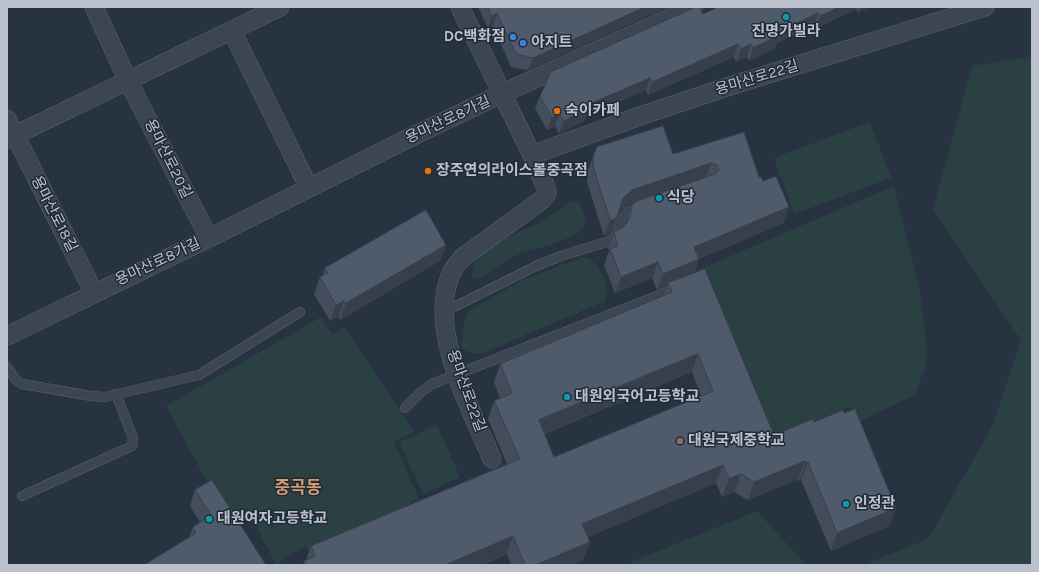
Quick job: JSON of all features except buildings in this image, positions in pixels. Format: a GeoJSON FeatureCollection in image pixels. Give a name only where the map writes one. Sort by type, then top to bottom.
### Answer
{"type":"FeatureCollection","features":[{"type":"Feature","properties":{"kind":"street","name":"용마산로20길"},"geometry":{"type":"LineString","coordinates":[[94,7],[128,81],[209,238]]}},
{"type":"Feature","properties":{"kind":"street"},"geometry":{"type":"LineString","coordinates":[[11,137],[280,7]]}},
{"type":"Feature","properties":{"kind":"street","name":"용마산로22길"},"geometry":{"type":"LineString","coordinates":[[460,7],[532,155],[546,186],[547,193],[545,197],[463,257],[451,274],[445,293],[444,312],[448,341],[457,374],[492,459]]}},
{"type":"Feature","properties":{"kind":"street"},"geometry":{"type":"LineString","coordinates":[[502,94],[694,7]]}},
{"type":"Feature","properties":{"kind":"street","name":"용마산로22길"},"geometry":{"type":"LineString","coordinates":[[532,155],[640,116],[730,86],[984,7]]}},
{"type":"Feature","properties":{"kind":"street"},"geometry":{"type":"LineString","coordinates":[[232,31],[309,188]]}},
{"type":"Feature","properties":{"kind":"street","name":"용마산로8가길"},"geometry":{"type":"LineString","coordinates":[[7,336],[209,238],[409,138],[502,94]]}},
{"type":"Feature","properties":{"kind":"street","name":"용마산로18길"},"geometry":{"type":"LineString","coordinates":[[7,119],[11,137],[94,293]]}},
{"type":"Feature","properties":{"kind":"lane"},"geometry":{"type":"LineString","coordinates":[[444,312],[525,271],[561,256],[613,240],[618,232],[621,218],[624,215],[628,212],[650,205]]}},
{"type":"Feature","properties":{"kind":"lane"},"geometry":{"type":"LineString","coordinates":[[405,408],[432,384],[683,286]]}},
{"type":"Feature","properties":{"kind":"lane"},"geometry":{"type":"LineString","coordinates":[[7,367],[15,380],[22,384],[105,397],[199,375],[300,312]]}},
{"type":"Feature","properties":{"kind":"lane"},"geometry":{"type":"LineString","coordinates":[[22,496],[132,446],[132,434],[116,394]]}},
{"type":"Feature","properties":{"kind":"green space"},"geometry":{"type":"Polygon","coordinates":[[[1032,56],[1032,565],[863,565],[928,539],[992,427],[1021,340],[933,209],[972,66],[1032,56]]]}},
{"type":"Feature","properties":{"kind":"green space"},"geometry":{"type":"Polygon","coordinates":[[[870,122],[891,178],[794,214],[774,158],[870,122]]]}},
{"type":"Feature","properties":{"kind":"green space"},"geometry":{"type":"Polygon","coordinates":[[[894,186],[919,287],[926,343],[927,361],[914,395],[858,422],[850,406],[771,443],[698,270],[894,186]]]}},
{"type":"Feature","properties":{"kind":"green space"},"geometry":{"type":"Polygon","coordinates":[[[576,201],[580,205],[586,220],[581,230],[576,234],[515,256],[481,278],[472,277],[478,258],[486,250],[505,238],[535,225],[571,202],[576,201]]]}},
{"type":"Feature","properties":{"kind":"green space"},"geometry":{"type":"Polygon","coordinates":[[[581,258],[588,258],[597,265],[605,281],[607,292],[605,301],[483,353],[473,353],[463,349],[461,344],[464,322],[467,314],[472,309],[525,279],[581,258]]]}},
{"type":"Feature","properties":{"kind":"green space"},"geometry":{"type":"Polygon","coordinates":[[[321,317],[332,335],[345,327],[414,432],[394,441],[419,499],[312,556],[306,546],[276,564],[250,515],[230,524],[166,406],[321,317]]]}},
{"type":"Feature","properties":{"kind":"green space"},"geometry":{"type":"Polygon","coordinates":[[[437,425],[460,477],[423,494],[399,442],[437,425]]]}},
{"type":"Feature","properties":{"kind":"green space"},"geometry":{"type":"Polygon","coordinates":[[[757,511],[806,565],[624,565],[757,511]]]}},
{"type":"Feature","properties":{"kind":"place","name":"진명가빌라"},"geometry":{"type":"Point","coordinates":[786,17]}},
{"type":"Feature","properties":{"kind":"place","name":"DC백화점"},"geometry":{"type":"Point","coordinates":[513,37]}},
{"type":"Feature","properties":{"kind":"place","name":"아지트"},"geometry":{"type":"Point","coordinates":[523,43]}},
{"type":"Feature","properties":{"kind":"place","name":"숙이카페"},"geometry":{"type":"Point","coordinates":[557,111]}},
{"type":"Feature","properties":{"kind":"place","name":"장주연의라이스볼중곡점"},"geometry":{"type":"Point","coordinates":[428,171]}},
{"type":"Feature","properties":{"kind":"place","name":"식당"},"geometry":{"type":"Point","coordinates":[659,198]}},
{"type":"Feature","properties":{"kind":"place","name":"대원외국어고등학교"},"geometry":{"type":"Point","coordinates":[567,397]}},
{"type":"Feature","properties":{"kind":"place","name":"대원국제중학교"},"geometry":{"type":"Point","coordinates":[680,441]}},
{"type":"Feature","properties":{"kind":"place","name":"인정관"},"geometry":{"type":"Point","coordinates":[846,504]}},
{"type":"Feature","properties":{"kind":"place","name":"대원여자고등학교"},"geometry":{"type":"Point","coordinates":[209,519]}},
{"type":"Feature","properties":{"kind":"district","name":"중곡동"},"geometry":{"type":"Point","coordinates":[298,488]}}]}
